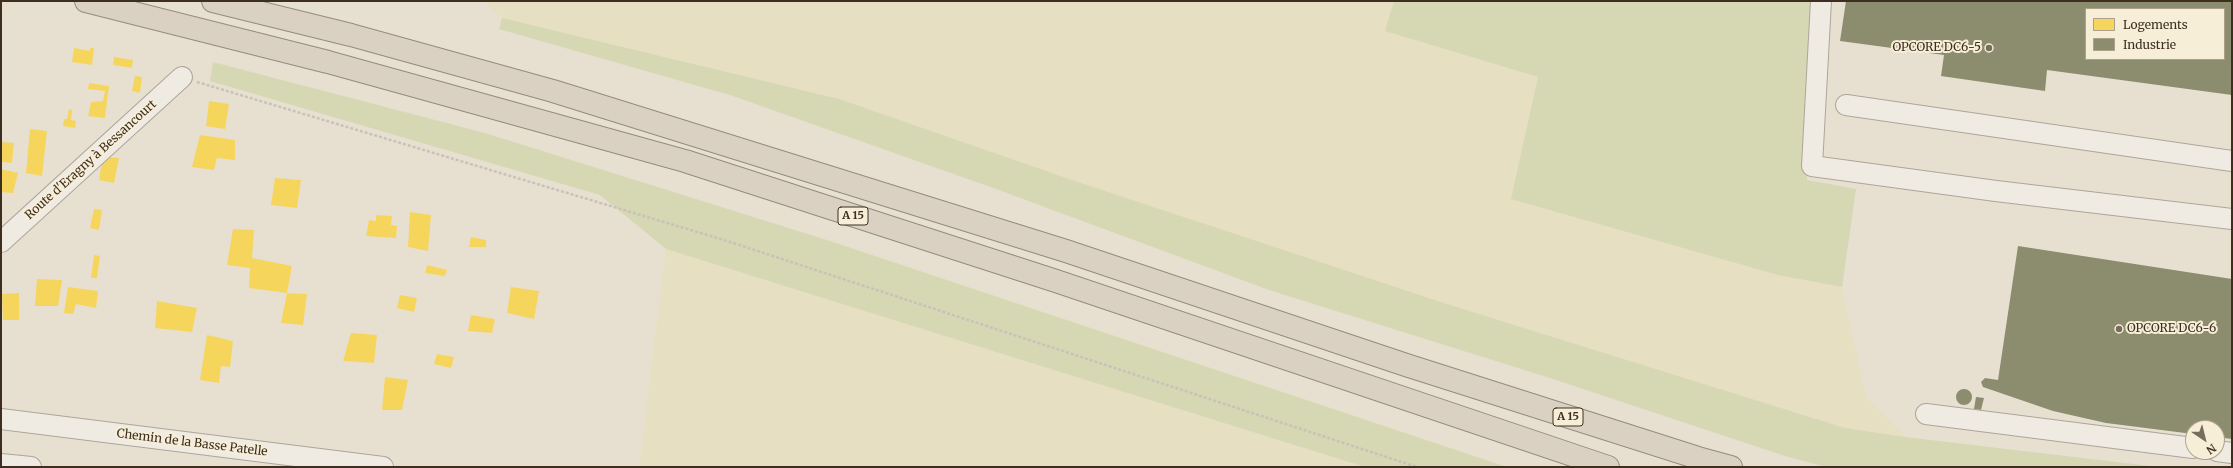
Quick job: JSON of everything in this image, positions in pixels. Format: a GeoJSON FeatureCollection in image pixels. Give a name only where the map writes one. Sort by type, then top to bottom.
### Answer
{"type":"FeatureCollection","features":[{"type":"Feature","properties":{"kind":"highway","name":"A 15"},"geometry":{"type":"LineString","coordinates":[[86,1],[328,62],[685,161],[1064,284],[1608,467]]}},
{"type":"Feature","properties":{"kind":"highway","name":"A 15"},"geometry":{"type":"LineString","coordinates":[[213,1],[351,35],[553,91],[1066,250],[1406,365],[1698,458],[1731,467]]}},
{"type":"Feature","properties":{"kind":"street"},"geometry":{"type":"LineString","coordinates":[[1821,1],[1812,166],[1996,191],[2232,219]]}},
{"type":"Feature","properties":{"kind":"street","name":"Route d'Eragny à Bessancourt"},"geometry":{"type":"LineString","coordinates":[[1,242],[182,77]]}},
{"type":"Feature","properties":{"kind":"street"},"geometry":{"type":"LineString","coordinates":[[1846,105],[2232,161]]}},
{"type":"Feature","properties":{"kind":"street"},"geometry":{"type":"LineString","coordinates":[[1926,414],[2185,447]]}},
{"type":"Feature","properties":{"kind":"street","name":"Chemin de la Basse Patelle"},"geometry":{"type":"LineString","coordinates":[[1,420],[383,467]]}},
{"type":"Feature","properties":{"kind":"street"},"geometry":{"type":"LineString","coordinates":[[1,464],[30,467]]}},
{"type":"Feature","properties":{"kind":"path"},"geometry":{"type":"LineString","coordinates":[[182,77],[724,240],[1417,467]]}},
{"type":"Feature","properties":{"kind":"shaded area"},"geometry":{"type":"Polygon","coordinates":[[[484,1],[1394,1],[1386,31],[1538,77],[1511,199],[1778,275],[1842,287],[1866,397],[1905,437],[1845,428],[1447,304],[1075,181],[839,99],[502,18],[484,1]]]}},
{"type":"Feature","properties":{"kind":"shaded area"},"geometry":{"type":"Polygon","coordinates":[[[666,249],[1365,467],[639,467],[666,249]]]}},
{"type":"Feature","properties":{"kind":"green space"},"geometry":{"type":"Polygon","coordinates":[[[1394,1],[1815,1],[1807,180],[1856,189],[1842,287],[1778,275],[1511,199],[1538,77],[1385,31],[1394,1]]]}},
{"type":"Feature","properties":{"kind":"green space"},"geometry":{"type":"Polygon","coordinates":[[[502,18],[839,99],[1075,181],[1447,304],[1845,428],[1905,437],[2159,467],[1826,467],[1785,456],[1553,379],[1269,290],[996,189],[733,96],[499,29],[502,18]]]}},
{"type":"Feature","properties":{"kind":"green space"},"geometry":{"type":"Polygon","coordinates":[[[213,62],[485,133],[830,241],[1507,467],[1365,467],[666,249],[600,195],[210,81],[213,62]]]}},
{"type":"Feature","properties":{"kind":"building: Logements"},"geometry":{"type":"Polygon","coordinates":[[[74,48],[90,51],[90,48],[94,48],[92,65],[72,62],[74,48]]]}},
{"type":"Feature","properties":{"kind":"building: Logements"},"geometry":{"type":"Polygon","coordinates":[[[114,57],[133,60],[132,68],[113,65],[114,57]]]}},
{"type":"Feature","properties":{"kind":"building: Logements"},"geometry":{"type":"Polygon","coordinates":[[[135,76],[142,77],[140,93],[132,91],[135,76]]]}},
{"type":"Feature","properties":{"kind":"building: Logements"},"geometry":{"type":"Polygon","coordinates":[[[89,83],[109,86],[105,118],[88,116],[91,102],[103,101],[105,91],[88,89],[89,83]]]}},
{"type":"Feature","properties":{"kind":"building: Logements"},"geometry":{"type":"Polygon","coordinates":[[[209,101],[229,104],[225,129],[206,126],[209,101]]]}},
{"type":"Feature","properties":{"kind":"building: Logements"},"geometry":{"type":"Polygon","coordinates":[[[69,109],[72,110],[71,120],[76,121],[75,128],[63,126],[64,119],[67,119],[69,109]]]}},
{"type":"Feature","properties":{"kind":"building: Logements"},"geometry":{"type":"Polygon","coordinates":[[[30,129],[47,131],[42,176],[26,173],[30,129]]]}},
{"type":"Feature","properties":{"kind":"building: Logements"},"geometry":{"type":"Polygon","coordinates":[[[200,135],[235,140],[235,160],[217,158],[214,170],[192,167],[200,135]]]}},
{"type":"Feature","properties":{"kind":"building: Logements"},"geometry":{"type":"Polygon","coordinates":[[[1,142],[14,143],[12,163],[1,162],[1,142]]]}},
{"type":"Feature","properties":{"kind":"building: Logements"},"geometry":{"type":"Polygon","coordinates":[[[107,157],[119,158],[114,183],[99,180],[102,161],[106,162],[107,157]]]}},
{"type":"Feature","properties":{"kind":"building: Logements"},"geometry":{"type":"Polygon","coordinates":[[[1,169],[18,173],[13,193],[1,192],[1,169]]]}},
{"type":"Feature","properties":{"kind":"building: Logements"},"geometry":{"type":"Polygon","coordinates":[[[275,178],[301,180],[297,208],[271,205],[275,178]]]}},
{"type":"Feature","properties":{"kind":"building: Logements"},"geometry":{"type":"Polygon","coordinates":[[[94,209],[102,210],[99,230],[90,228],[94,209]]]}},
{"type":"Feature","properties":{"kind":"building: Logements"},"geometry":{"type":"Polygon","coordinates":[[[410,212],[431,215],[428,251],[408,247],[410,212]]]}},
{"type":"Feature","properties":{"kind":"building: Logements"},"geometry":{"type":"Polygon","coordinates":[[[376,215],[392,216],[391,225],[397,226],[396,238],[366,236],[369,220],[376,221],[376,215]]]}},
{"type":"Feature","properties":{"kind":"building: Logements"},"geometry":{"type":"Polygon","coordinates":[[[233,229],[254,230],[252,258],[292,266],[287,293],[249,288],[250,268],[227,265],[233,229]]]}},
{"type":"Feature","properties":{"kind":"building: Logements"},"geometry":{"type":"Polygon","coordinates":[[[471,237],[486,240],[486,247],[469,247],[471,237]]]}},
{"type":"Feature","properties":{"kind":"building: Logements"},"geometry":{"type":"Polygon","coordinates":[[[94,255],[100,256],[97,278],[91,278],[94,255]]]}},
{"type":"Feature","properties":{"kind":"building: Logements"},"geometry":{"type":"Polygon","coordinates":[[[427,265],[447,270],[445,276],[425,273],[427,265]]]}},
{"type":"Feature","properties":{"kind":"building: Logements"},"geometry":{"type":"Polygon","coordinates":[[[37,279],[62,280],[58,306],[35,306],[37,279]]]}},
{"type":"Feature","properties":{"kind":"building: Logements"},"geometry":{"type":"Polygon","coordinates":[[[68,287],[98,291],[96,308],[76,304],[73,314],[64,313],[68,287]]]}},
{"type":"Feature","properties":{"kind":"building: Logements"},"geometry":{"type":"Polygon","coordinates":[[[511,287],[539,291],[534,319],[507,313],[511,287]]]}},
{"type":"Feature","properties":{"kind":"building: Logements"},"geometry":{"type":"Polygon","coordinates":[[[19,293],[19,320],[3,320],[2,294],[19,293]]]}},
{"type":"Feature","properties":{"kind":"building: Logements"},"geometry":{"type":"Polygon","coordinates":[[[287,293],[307,294],[303,325],[281,323],[287,293]]]}},
{"type":"Feature","properties":{"kind":"building: Logements"},"geometry":{"type":"Polygon","coordinates":[[[400,295],[417,298],[414,312],[397,308],[400,295]]]}},
{"type":"Feature","properties":{"kind":"building: Logements"},"geometry":{"type":"Polygon","coordinates":[[[157,301],[197,308],[192,332],[155,328],[157,301]]]}},
{"type":"Feature","properties":{"kind":"building: Logements"},"geometry":{"type":"Polygon","coordinates":[[[471,315],[495,319],[492,333],[468,331],[471,315]]]}},
{"type":"Feature","properties":{"kind":"building: Logements"},"geometry":{"type":"Polygon","coordinates":[[[351,333],[377,335],[374,363],[343,361],[351,333]]]}},
{"type":"Feature","properties":{"kind":"building: Logements"},"geometry":{"type":"Polygon","coordinates":[[[207,335],[233,341],[230,367],[221,366],[219,383],[200,380],[207,335]]]}},
{"type":"Feature","properties":{"kind":"building: Logements"},"geometry":{"type":"Polygon","coordinates":[[[437,354],[454,357],[451,368],[434,364],[437,354]]]}},
{"type":"Feature","properties":{"kind":"building: Logements"},"geometry":{"type":"Polygon","coordinates":[[[385,377],[408,380],[402,410],[382,410],[385,377]]]}},
{"type":"Feature","properties":{"kind":"building: Industrie","name":"OPCORE DC6-5"},"geometry":{"type":"Polygon","coordinates":[[[1846,1],[2232,1],[2232,95],[2047,70],[2045,91],[1941,76],[1944,55],[1840,41],[1846,1]]]}},
{"type":"Feature","properties":{"kind":"building: Industrie","name":"OPCORE DC6-6"},"geometry":{"type":"Polygon","coordinates":[[[2018,246],[2232,279],[2232,439],[2225,438],[2225,420],[2185,420],[2185,433],[2106,423],[2053,411],[1983,387],[1981,382],[1985,378],[1998,380],[2018,246]]]}},
{"type":"Feature","properties":{"kind":"building: Industrie"},"geometry":{"type":"Polygon","coordinates":[[[1961,389],[1967,389],[1972,394],[1970,403],[1967,405],[1961,405],[1956,400],[1956,394],[1961,389]]]}},
{"type":"Feature","properties":{"kind":"building: Industrie"},"geometry":{"type":"Polygon","coordinates":[[[1976,397],[1984,398],[1981,410],[1974,409],[1976,397]]]}},
{"type":"Feature","properties":{"kind":"place","name":"OPCORE DC6-5"},"geometry":{"type":"Point","coordinates":[1989,48]}},
{"type":"Feature","properties":{"kind":"place","name":"OPCORE DC6-6"},"geometry":{"type":"Point","coordinates":[2119,329]}}]}
